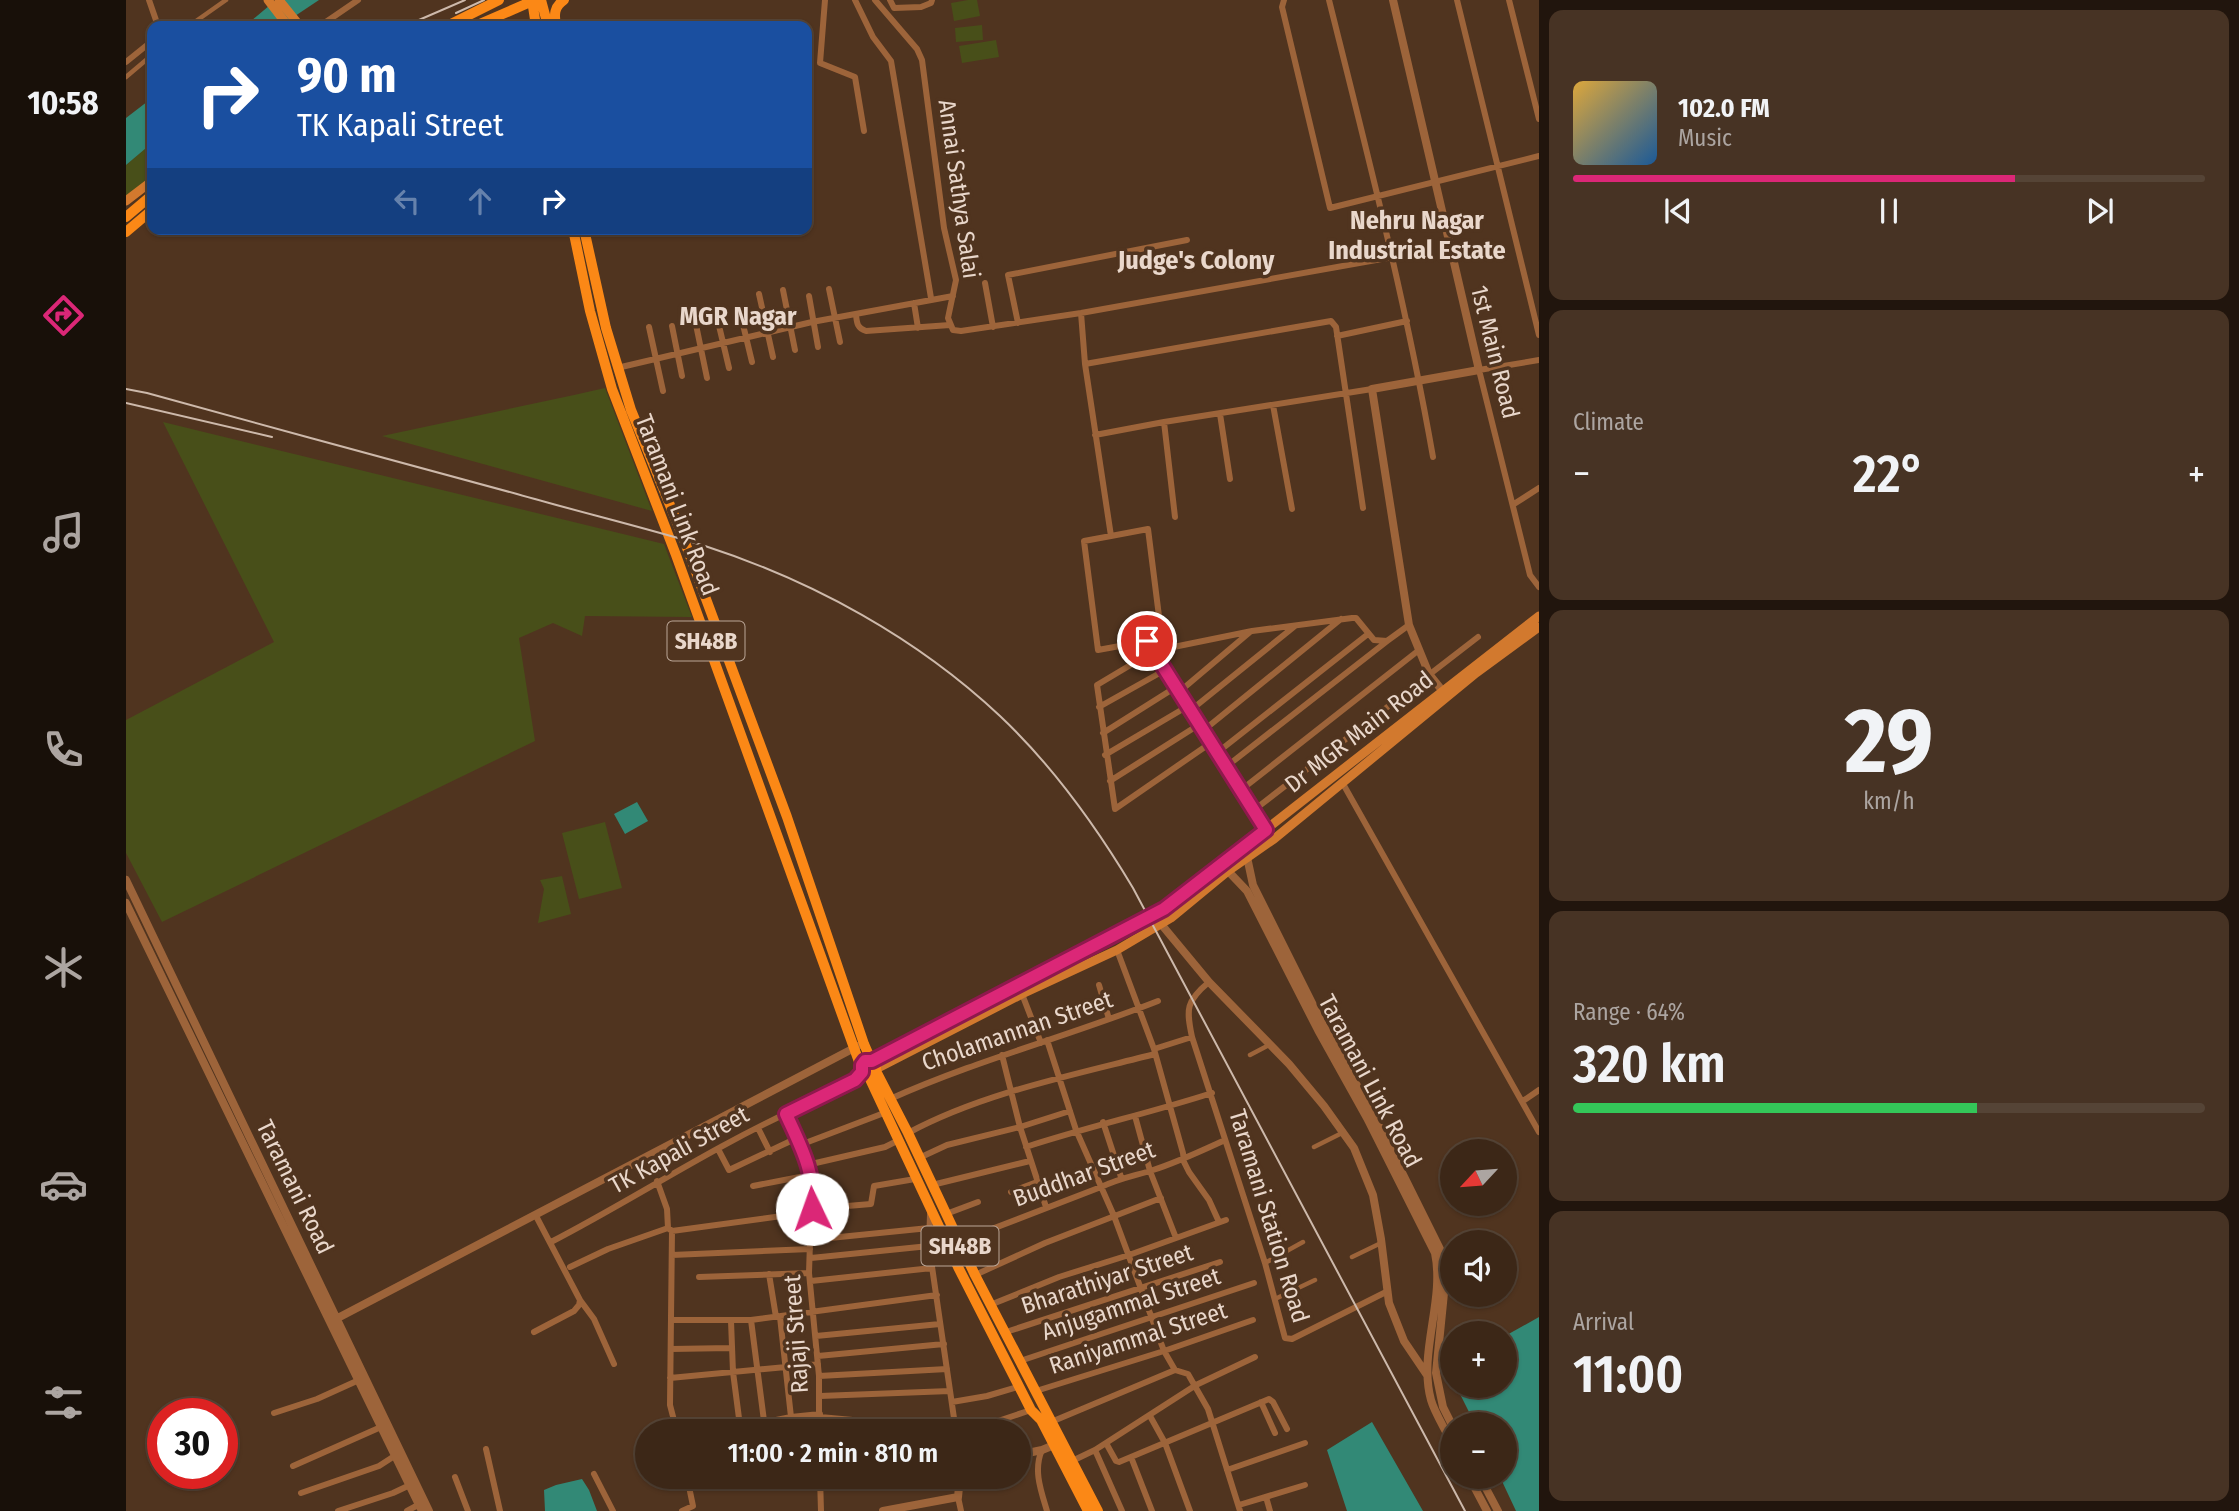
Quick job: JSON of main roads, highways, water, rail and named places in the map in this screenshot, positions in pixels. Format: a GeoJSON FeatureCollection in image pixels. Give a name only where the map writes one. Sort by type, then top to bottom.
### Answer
{"type":"FeatureCollection","features":[{"type":"Feature","properties":{"kind":"main road"},"geometry":{"type":"LineString","coordinates":[[268,0],[284,21]]}},
{"type":"Feature","properties":{"kind":"main road"},"geometry":{"type":"LineString","coordinates":[[279,0],[296,21]]}},
{"type":"Feature","properties":{"kind":"main road"},"geometry":{"type":"LineString","coordinates":[[457,21],[499,0]]}},
{"type":"Feature","properties":{"kind":"main road"},"geometry":{"type":"LineString","coordinates":[[487,21],[535,0]]}},
{"type":"Feature","properties":{"kind":"main road"},"geometry":{"type":"LineString","coordinates":[[535,0],[536,21]]}},
{"type":"Feature","properties":{"kind":"main road"},"geometry":{"type":"LineString","coordinates":[[535,0],[546,21]]}},
{"type":"Feature","properties":{"kind":"main road"},"geometry":{"type":"LineString","coordinates":[[555,21],[557,6],[564,0]]}},
{"type":"Feature","properties":{"kind":"main road"},"geometry":{"type":"LineString","coordinates":[[126,201],[147,185]]}},
{"type":"Feature","properties":{"kind":"main road"},"geometry":{"type":"LineString","coordinates":[[126,217],[147,199]]}},
{"type":"Feature","properties":{"kind":"main road"},"geometry":{"type":"LineString","coordinates":[[126,232],[147,214]]}},
{"type":"Feature","properties":{"kind":"main road","name":"Taramani Link Road"},"geometry":{"type":"LineString","coordinates":[[574,235],[593,323],[612,389],[859,1046],[870,1068]]}},
{"type":"Feature","properties":{"kind":"main road","name":"Taramani Link Road"},"geometry":{"type":"LineString","coordinates":[[585,235],[617,368],[631,410],[683,537],[787,817],[859,1046]]}},
{"type":"Feature","properties":{"kind":"main road","name":"Dr MGR Main Road"},"geometry":{"type":"LineString","coordinates":[[870,1068],[1117,950],[1171,918],[1227,872],[1274,839],[1539,616]]}},
{"type":"Feature","properties":{"kind":"main road","name":"Dr MGR Main Road"},"geometry":{"type":"LineString","coordinates":[[870,1068],[1156,914],[1445,694],[1539,627]]}},
{"type":"Feature","properties":{"kind":"main road","name":"SH48B"},"geometry":{"type":"LineString","coordinates":[[870,1068],[908,1133],[958,1242],[1036,1391],[1088,1511]]}},
{"type":"Feature","properties":{"kind":"main road","name":"SH48B"},"geometry":{"type":"LineString","coordinates":[[870,1068],[884,1114],[1018,1387],[1031,1410],[1072,1461],[1098,1511]]}},
{"type":"Feature","properties":{"kind":"water"},"geometry":{"type":"Polygon","coordinates":[[[276,0],[319,0],[288,21],[251,21],[276,0]]]}},
{"type":"Feature","properties":{"kind":"water"},"geometry":{"type":"Polygon","coordinates":[[[147,102],[147,147],[126,165],[126,118],[147,102]]]}},
{"type":"Feature","properties":{"kind":"water"},"geometry":{"type":"Polygon","coordinates":[[[637,802],[648,821],[625,834],[614,814],[637,802]]]}},
{"type":"Feature","properties":{"kind":"water"},"geometry":{"type":"Polygon","coordinates":[[[1539,1317],[1539,1511],[1516,1511],[1506,1489],[1517,1489],[1517,1412],[1469,1412],[1462,1398],[1517,1398],[1517,1329],[1539,1317]]]}},
{"type":"Feature","properties":{"kind":"water"},"geometry":{"type":"Polygon","coordinates":[[[1372,1422],[1423,1511],[1347,1511],[1327,1450],[1372,1422]]]}},
{"type":"Feature","properties":{"kind":"water"},"geometry":{"type":"Polygon","coordinates":[[[582,1479],[597,1511],[545,1511],[544,1490],[582,1479]]]}},
{"type":"Feature","properties":{"kind":"railway"},"geometry":{"type":"LineString","coordinates":[[417,21],[465,0]]}},
{"type":"Feature","properties":{"kind":"railway"},"geometry":{"type":"LineString","coordinates":[[456,13],[484,0]]}},
{"type":"Feature","properties":{"kind":"railway"},"geometry":{"type":"LineString","coordinates":[[126,389],[658,532],[745,560],[785,576],[862,615],[934,661],[968,688],[1000,716],[1056,776],[1089,820],[1133,888],[1465,1511]]}},
{"type":"Feature","properties":{"kind":"railway"},"geometry":{"type":"LineString","coordinates":[[126,403],[272,437]]}},
{"type":"Feature","properties":{"kind":"district","name":"Nehru Nagar Industrial Estate"},"geometry":{"type":"Point","coordinates":[1417,235]}},
{"type":"Feature","properties":{"kind":"district","name":"Judge's Colony"},"geometry":{"type":"Point","coordinates":[1196,260]}},
{"type":"Feature","properties":{"kind":"district","name":"MGR Nagar"},"geometry":{"type":"Point","coordinates":[738,316]}}]}
